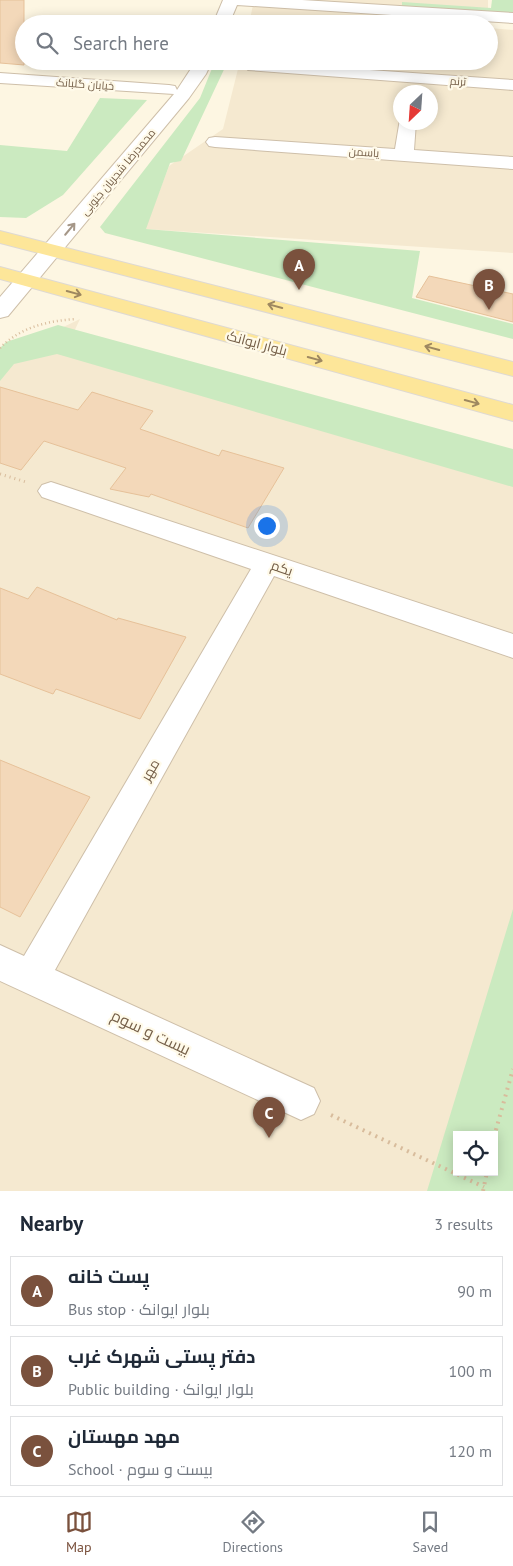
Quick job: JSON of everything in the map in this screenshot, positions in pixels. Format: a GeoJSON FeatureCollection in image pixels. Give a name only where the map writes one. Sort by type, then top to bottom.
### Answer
{"type":"FeatureCollection","features":[{"type":"Feature","properties":{"kind":"main road"},"geometry":{"type":"LineString","coordinates":[[0,237],[45,247],[513,369]]}},
{"type":"Feature","properties":{"kind":"main road","name":"بلوار ایوانک"},"geometry":{"type":"LineString","coordinates":[[9,278],[513,413]]}},
{"type":"Feature","properties":{"kind":"street"},"geometry":{"type":"LineString","coordinates":[[225,15],[231,0],[388,15]]}},
{"type":"Feature","properties":{"kind":"street"},"geometry":{"type":"LineString","coordinates":[[498,18],[513,18]]}},
{"type":"Feature","properties":{"kind":"street","name":"محمدرضا شجریان جنوبی"},"geometry":{"type":"LineString","coordinates":[[45,247],[185,70]]}},
{"type":"Feature","properties":{"kind":"street","name":"محمدرضا شجریان جنوبی"},"geometry":{"type":"LineString","coordinates":[[45,247],[183,94],[200,70]]}},
{"type":"Feature","properties":{"kind":"street","name":"ترنم"},"geometry":{"type":"LineString","coordinates":[[280,70],[412,85]]}},
{"type":"Feature","properties":{"kind":"street"},"geometry":{"type":"LineString","coordinates":[[412,85],[413,70]]}},
{"type":"Feature","properties":{"kind":"street","name":"خیابان گلبانک"},"geometry":{"type":"LineString","coordinates":[[0,78],[169,90]]}},
{"type":"Feature","properties":{"kind":"street","name":"ترنم"},"geometry":{"type":"LineString","coordinates":[[438,85],[513,85]]}},
{"type":"Feature","properties":{"kind":"street"},"geometry":{"type":"LineString","coordinates":[[404,155],[407,130]]}},
{"type":"Feature","properties":{"kind":"street","name":"یاسمن"},"geometry":{"type":"LineString","coordinates":[[215,142],[513,163]]}},
{"type":"Feature","properties":{"kind":"street"},"geometry":{"type":"LineString","coordinates":[[0,311],[9,278],[45,247]]}},
{"type":"Feature","properties":{"kind":"street","name":"یکم"},"geometry":{"type":"LineString","coordinates":[[51,491],[513,646]]}},
{"type":"Feature","properties":{"kind":"street","name":"مهر"},"geometry":{"type":"LineString","coordinates":[[16,970],[268,563]]}},
{"type":"Feature","properties":{"kind":"street","name":"بیست و سوم"},"geometry":{"type":"LineString","coordinates":[[16,970],[301,1102]]}},
{"type":"Feature","properties":{"kind":"path"},"geometry":{"type":"LineString","coordinates":[[0,348],[16,334],[50,320]]}},
{"type":"Feature","properties":{"kind":"path"},"geometry":{"type":"LineString","coordinates":[[496,1131],[513,1069]]}},
{"type":"Feature","properties":{"kind":"path"},"geometry":{"type":"LineString","coordinates":[[301,1102],[484,1189],[486,1176]]}},
{"type":"Feature","properties":{"kind":"shaded area"},"geometry":{"type":"Polygon","coordinates":[[[254,0],[488,0],[488,15],[251,15],[254,0]]]}},
{"type":"Feature","properties":{"kind":"shaded area"},"geometry":{"type":"Polygon","coordinates":[[[498,29],[513,30],[513,253],[145,229],[169,166],[223,129],[238,70],[498,70],[498,29]]]}},
{"type":"Feature","properties":{"kind":"shaded area"},"geometry":{"type":"Polygon","coordinates":[[[80,319],[72,336],[513,459],[513,1191],[0,1191],[0,370],[22,347],[80,319]]]}},
{"type":"Feature","properties":{"kind":"green space"},"geometry":{"type":"Polygon","coordinates":[[[492,0],[513,0],[513,16],[402,9],[402,2],[491,8],[492,0]]]}},
{"type":"Feature","properties":{"kind":"green space"},"geometry":{"type":"Polygon","coordinates":[[[211,70],[224,70],[181,161],[170,163],[146,229],[420,251],[412,298],[513,324],[513,339],[105,233],[100,227],[200,98],[211,70]]]}},
{"type":"Feature","properties":{"kind":"green space"},"geometry":{"type":"Polygon","coordinates":[[[100,98],[147,100],[63,195],[26,218],[0,217],[0,145],[67,151],[100,98]]]}},
{"type":"Feature","properties":{"kind":"green space"},"geometry":{"type":"Polygon","coordinates":[[[58,325],[513,449],[513,487],[57,354],[14,364],[0,381],[0,348],[6,342],[58,325]]]}},
{"type":"Feature","properties":{"kind":"green space"},"geometry":{"type":"Polygon","coordinates":[[[513,909],[513,1191],[427,1191],[513,909]]]}},
{"type":"Feature","properties":{"kind":"building"},"geometry":{"type":"Polygon","coordinates":[[[0,0],[24,0],[24,15],[15,15],[15,64],[0,63],[0,0]]]}},
{"type":"Feature","properties":{"kind":"building"},"geometry":{"type":"Polygon","coordinates":[[[429,276],[513,294],[513,322],[416,297],[429,276]]]}},
{"type":"Feature","properties":{"kind":"building"},"geometry":{"type":"Polygon","coordinates":[[[0,387],[78,410],[92,392],[153,411],[140,429],[219,456],[222,450],[284,468],[248,528],[151,494],[149,497],[110,489],[126,468],[44,441],[21,470],[0,463],[0,387]]]}},
{"type":"Feature","properties":{"kind":"building"},"geometry":{"type":"Polygon","coordinates":[[[37,587],[117,620],[118,618],[186,637],[140,719],[56,689],[53,694],[0,674],[0,588],[28,599],[37,587]]]}},
{"type":"Feature","properties":{"kind":"building"},"geometry":{"type":"Polygon","coordinates":[[[0,760],[90,797],[20,917],[0,907],[0,760]]]}},
{"type":"Feature","properties":{"kind":"place","name":"پست خانه"},"geometry":{"type":"Point","coordinates":[299,290]}},
{"type":"Feature","properties":{"kind":"place","name":"دفتر پستی شهرک غرب"},"geometry":{"type":"Point","coordinates":[489,310]}},
{"type":"Feature","properties":{"kind":"place","name":"مهد مهستان"},"geometry":{"type":"Point","coordinates":[269,1138]}}]}
